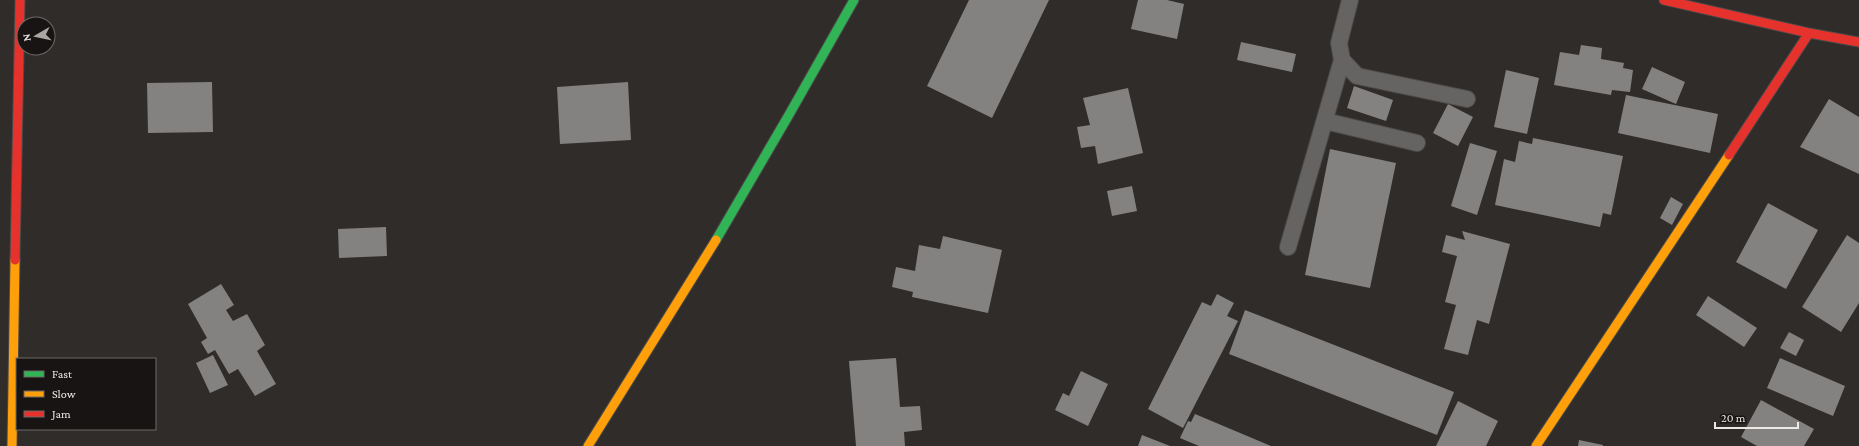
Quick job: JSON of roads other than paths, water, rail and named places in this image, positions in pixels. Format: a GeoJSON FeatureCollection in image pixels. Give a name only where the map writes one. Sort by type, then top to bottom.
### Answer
{"type":"FeatureCollection","features":[{"type":"Feature","properties":{"kind":"street"},"geometry":{"type":"LineString","coordinates":[[12,446],[20,0]]}},
{"type":"Feature","properties":{"kind":"street"},"geometry":{"type":"LineString","coordinates":[[588,446],[680,299],[783,125],[854,0]]}},
{"type":"Feature","properties":{"kind":"street"},"geometry":{"type":"LineString","coordinates":[[1664,0],[1809,33],[1859,42]]}},
{"type":"Feature","properties":{"kind":"street"},"geometry":{"type":"LineString","coordinates":[[1536,446],[1809,33]]}},
{"type":"Feature","properties":{"kind":"lane"},"geometry":{"type":"LineString","coordinates":[[1288,247],[1342,60],[1339,43],[1350,0]]}},
{"type":"Feature","properties":{"kind":"lane"},"geometry":{"type":"LineString","coordinates":[[1342,60],[1357,76],[1466,99]]}},
{"type":"Feature","properties":{"kind":"lane"},"geometry":{"type":"LineString","coordinates":[[1324,121],[1417,143]]}}]}
